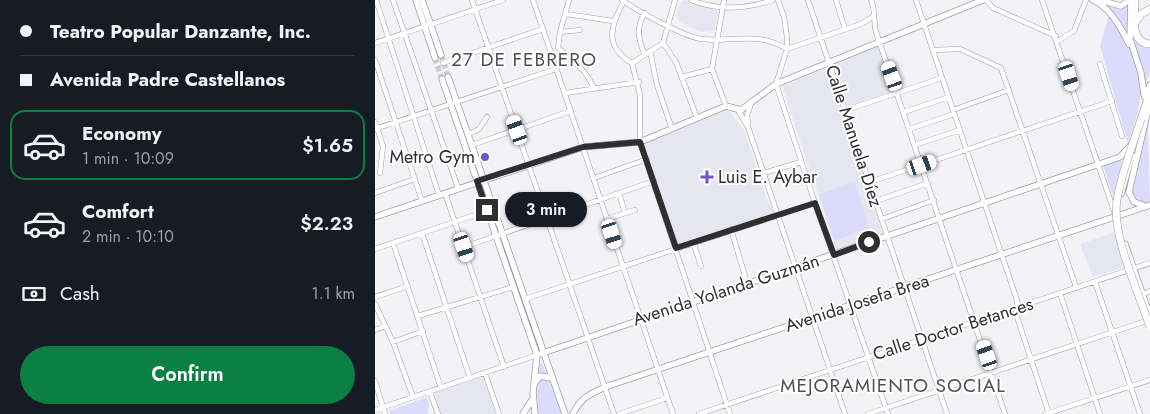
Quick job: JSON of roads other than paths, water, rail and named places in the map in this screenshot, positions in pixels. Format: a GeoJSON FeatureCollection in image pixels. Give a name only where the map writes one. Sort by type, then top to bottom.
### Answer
{"type":"FeatureCollection","features":[{"type":"Feature","properties":{"kind":"highway"},"geometry":{"type":"LineString","coordinates":[[1135,0],[1136,36],[1141,41],[1150,44]]}},
{"type":"Feature","properties":{"kind":"highway"},"geometry":{"type":"LineString","coordinates":[[1135,26],[1138,17],[1150,8]]}},
{"type":"Feature","properties":{"kind":"highway"},"geometry":{"type":"LineString","coordinates":[[1150,92],[1120,188],[1116,212],[1121,241],[1150,327]]}},
{"type":"Feature","properties":{"kind":"highway"},"geometry":{"type":"LineString","coordinates":[[1142,115],[1147,101]]}},
{"type":"Feature","properties":{"kind":"main road"},"geometry":{"type":"LineString","coordinates":[[416,0],[438,56]]}},
{"type":"Feature","properties":{"kind":"main road"},"geometry":{"type":"LineString","coordinates":[[422,0],[427,25]]}},
{"type":"Feature","properties":{"kind":"main road"},"geometry":{"type":"LineString","coordinates":[[375,217],[583,147],[640,142],[726,106],[738,110],[754,101],[776,84],[831,64],[984,0]]}},
{"type":"Feature","properties":{"kind":"main road"},"geometry":{"type":"LineString","coordinates":[[1093,0],[1098,2],[1116,22],[1135,55]]}},
{"type":"Feature","properties":{"kind":"main road"},"geometry":{"type":"LineString","coordinates":[[1101,0],[1121,6],[1130,0]]}},
{"type":"Feature","properties":{"kind":"main road"},"geometry":{"type":"LineString","coordinates":[[1115,214],[1147,101],[1129,26],[1130,0]]}},
{"type":"Feature","properties":{"kind":"main road"},"geometry":{"type":"LineString","coordinates":[[445,78],[499,235],[525,299],[540,354],[531,402],[523,414]]}},
{"type":"Feature","properties":{"kind":"main road"},"geometry":{"type":"LineString","coordinates":[[1150,85],[1129,192],[1131,199],[1137,205],[1150,204]]}},
{"type":"Feature","properties":{"kind":"main road"},"geometry":{"type":"LineString","coordinates":[[1147,101],[1130,146],[1115,198],[1115,214],[1150,316]]}},
{"type":"Feature","properties":{"kind":"main road"},"geometry":{"type":"LineString","coordinates":[[454,103],[469,134],[487,210],[499,235],[513,287],[565,414]]}},
{"type":"Feature","properties":{"kind":"main road","name":"Avenida Yolanda Guzmán"},"geometry":{"type":"LineString","coordinates":[[540,354],[1120,157],[1130,146]]}},
{"type":"Feature","properties":{"kind":"main road","name":"Avenida Josefa Brea"},"geometry":{"type":"LineString","coordinates":[[573,414],[586,395],[605,387],[958,270],[1115,214],[1150,204]]}},
{"type":"Feature","properties":{"kind":"main road"},"geometry":{"type":"LineString","coordinates":[[534,385],[540,376],[551,378]]}},
{"type":"Feature","properties":{"kind":"main road"},"geometry":{"type":"LineString","coordinates":[[533,393],[535,414]]}},
{"type":"Feature","properties":{"kind":"street"},"geometry":{"type":"LineString","coordinates":[[376,0],[413,116],[442,194],[455,222],[504,367]]}},
{"type":"Feature","properties":{"kind":"street"},"geometry":{"type":"LineString","coordinates":[[393,0],[458,188]]}},
{"type":"Feature","properties":{"kind":"street"},"geometry":{"type":"LineString","coordinates":[[472,0],[614,414]]}},
{"type":"Feature","properties":{"kind":"street"},"geometry":{"type":"LineString","coordinates":[[375,43],[503,0]]}},
{"type":"Feature","properties":{"kind":"street"},"geometry":{"type":"LineString","coordinates":[[533,0],[673,414]]}},
{"type":"Feature","properties":{"kind":"street"},"geometry":{"type":"LineString","coordinates":[[569,0],[559,32],[558,48],[589,78],[594,89]]}},
{"type":"Feature","properties":{"kind":"street"},"geometry":{"type":"LineString","coordinates":[[633,63],[663,43],[675,0]]}},
{"type":"Feature","properties":{"kind":"street"},"geometry":{"type":"LineString","coordinates":[[691,0],[722,8],[757,6],[773,0]]}},
{"type":"Feature","properties":{"kind":"street"},"geometry":{"type":"LineString","coordinates":[[723,0],[712,69],[726,106]]}},
{"type":"Feature","properties":{"kind":"street"},"geometry":{"type":"LineString","coordinates":[[778,0],[785,17],[787,49],[776,84],[888,414]]}},
{"type":"Feature","properties":{"kind":"street","name":"Calle Manuela Díez"},"geometry":{"type":"LineString","coordinates":[[808,0],[947,414]]}},
{"type":"Feature","properties":{"kind":"street"},"geometry":{"type":"LineString","coordinates":[[836,0],[845,29]]}},
{"type":"Feature","properties":{"kind":"street"},"geometry":{"type":"LineString","coordinates":[[871,0],[875,9],[873,22],[993,372],[1005,414]]}},
{"type":"Feature","properties":{"kind":"street"},"geometry":{"type":"LineString","coordinates":[[916,0],[1017,300],[1017,314],[1048,414],[1150,380]]}},
{"type":"Feature","properties":{"kind":"street"},"geometry":{"type":"LineString","coordinates":[[984,0],[993,8],[1057,39]]}},
{"type":"Feature","properties":{"kind":"street"},"geometry":{"type":"LineString","coordinates":[[1042,0],[1057,39],[1115,214]]}},
{"type":"Feature","properties":{"kind":"street"},"geometry":{"type":"LineString","coordinates":[[1057,39],[1074,31],[1086,0]]}},
{"type":"Feature","properties":{"kind":"street"},"geometry":{"type":"LineString","coordinates":[[731,414],[640,142],[639,82],[633,63],[620,56],[616,50],[613,21],[623,1],[695,38],[747,37],[787,49],[845,29],[874,16]]}},
{"type":"Feature","properties":{"kind":"street"},"geometry":{"type":"LineString","coordinates":[[644,54],[637,31],[639,21],[645,13]]}},
{"type":"Feature","properties":{"kind":"street"},"geometry":{"type":"LineString","coordinates":[[566,14],[613,21]]}},
{"type":"Feature","properties":{"kind":"street"},"geometry":{"type":"LineString","coordinates":[[443,63],[543,29]]}},
{"type":"Feature","properties":{"kind":"street"},"geometry":{"type":"LineString","coordinates":[[559,32],[580,30]]}},
{"type":"Feature","properties":{"kind":"street"},"geometry":{"type":"LineString","coordinates":[[663,43],[676,62],[697,118]]}},
{"type":"Feature","properties":{"kind":"street"},"geometry":{"type":"LineString","coordinates":[[933,50],[960,49],[1001,68],[1076,287]]}},
{"type":"Feature","properties":{"kind":"street"},"geometry":{"type":"LineString","coordinates":[[650,51],[657,85],[672,129]]}},
{"type":"Feature","properties":{"kind":"street"},"geometry":{"type":"LineString","coordinates":[[375,60],[422,201]]}},
{"type":"Feature","properties":{"kind":"street"},"geometry":{"type":"LineString","coordinates":[[1100,64],[1122,136]]}},
{"type":"Feature","properties":{"kind":"street"},"geometry":{"type":"LineString","coordinates":[[376,129],[556,69]]}},
{"type":"Feature","properties":{"kind":"street"},"geometry":{"type":"LineString","coordinates":[[682,77],[712,69]]}},
{"type":"Feature","properties":{"kind":"street"},"geometry":{"type":"LineString","coordinates":[[846,110],[942,78]]}},
{"type":"Feature","properties":{"kind":"street"},"geometry":{"type":"LineString","coordinates":[[565,93],[639,82]]}},
{"type":"Feature","properties":{"kind":"street"},"geometry":{"type":"LineString","coordinates":[[910,129],[1009,90]]}},
{"type":"Feature","properties":{"kind":"street"},"geometry":{"type":"LineString","coordinates":[[904,112],[949,97]]}},
{"type":"Feature","properties":{"kind":"street"},"geometry":{"type":"LineString","coordinates":[[748,127],[748,110],[754,101]]}},
{"type":"Feature","properties":{"kind":"street"},"geometry":{"type":"LineString","coordinates":[[870,182],[1111,101]]}},
{"type":"Feature","properties":{"kind":"street"},"geometry":{"type":"LineString","coordinates":[[738,110],[748,127],[845,414]]}},
{"type":"Feature","properties":{"kind":"street"},"geometry":{"type":"LineString","coordinates":[[472,145],[571,111]]}},
{"type":"Feature","properties":{"kind":"street"},"geometry":{"type":"LineString","coordinates":[[469,134],[479,129],[487,116]]}},
{"type":"Feature","properties":{"kind":"street"},"geometry":{"type":"LineString","coordinates":[[375,122],[383,146],[380,173]]}},
{"type":"Feature","properties":{"kind":"street"},"geometry":{"type":"LineString","coordinates":[[915,145],[960,130]]}},
{"type":"Feature","properties":{"kind":"street"},"geometry":{"type":"LineString","coordinates":[[593,178],[647,159]]}},
{"type":"Feature","properties":{"kind":"street"},"geometry":{"type":"LineString","coordinates":[[764,173],[801,162]]}},
{"type":"Feature","properties":{"kind":"street"},"geometry":{"type":"LineString","coordinates":[[375,193],[415,179]]}},
{"type":"Feature","properties":{"kind":"street"},"geometry":{"type":"LineString","coordinates":[[464,247],[654,181]]}},
{"type":"Feature","properties":{"kind":"street"},"geometry":{"type":"LineString","coordinates":[[876,201],[928,183]]}},
{"type":"Feature","properties":{"kind":"street"},"geometry":{"type":"LineString","coordinates":[[619,193],[625,213]]}},
{"type":"Feature","properties":{"kind":"street"},"geometry":{"type":"LineString","coordinates":[[882,219],[933,200]]}},
{"type":"Feature","properties":{"kind":"street"},"geometry":{"type":"LineString","coordinates":[[525,299],[622,265],[815,203]]}},
{"type":"Feature","properties":{"kind":"street"},"geometry":{"type":"LineString","coordinates":[[375,249],[423,234],[487,210]]}},
{"type":"Feature","properties":{"kind":"street"},"geometry":{"type":"LineString","coordinates":[[607,219],[635,210]]}},
{"type":"Feature","properties":{"kind":"street"},"geometry":{"type":"LineString","coordinates":[[731,229],[747,283]]}},
{"type":"Feature","properties":{"kind":"street"},"geometry":{"type":"LineString","coordinates":[[423,234],[470,378]]}},
{"type":"Feature","properties":{"kind":"street"},"geometry":{"type":"LineString","coordinates":[[693,242],[701,266]]}},
{"type":"Feature","properties":{"kind":"street"},"geometry":{"type":"LineString","coordinates":[[393,243],[441,388]]}},
{"type":"Feature","properties":{"kind":"street","name":"Calle Doctor Betances"},"geometry":{"type":"LineString","coordinates":[[699,414],[1150,263]]}},
{"type":"Feature","properties":{"kind":"street"},"geometry":{"type":"LineString","coordinates":[[1095,282],[1140,414]]}},
{"type":"Feature","properties":{"kind":"street"},"geometry":{"type":"LineString","coordinates":[[375,297],[408,286]]}},
{"type":"Feature","properties":{"kind":"street"},"geometry":{"type":"LineString","coordinates":[[418,316],[513,287]]}},
{"type":"Feature","properties":{"kind":"street"},"geometry":{"type":"LineString","coordinates":[[1143,294],[1150,291]]}},
{"type":"Feature","properties":{"kind":"street"},"geometry":{"type":"LineString","coordinates":[[1059,293],[1100,414]]}},
{"type":"Feature","properties":{"kind":"street"},"geometry":{"type":"LineString","coordinates":[[375,304],[393,342],[413,398]]}},
{"type":"Feature","properties":{"kind":"street"},"geometry":{"type":"LineString","coordinates":[[868,414],[1150,320]]}},
{"type":"Feature","properties":{"kind":"street"},"geometry":{"type":"LineString","coordinates":[[375,330],[385,326]]}},
{"type":"Feature","properties":{"kind":"street"},"geometry":{"type":"LineString","coordinates":[[393,342],[423,331]]}},
{"type":"Feature","properties":{"kind":"street","name":"Avenida Yolanda Guzmán"},"geometry":{"type":"LineString","coordinates":[[375,410],[540,354]]}},
{"type":"Feature","properties":{"kind":"street"},"geometry":{"type":"LineString","coordinates":[[485,373],[499,414]]}},
{"type":"Feature","properties":{"kind":"street"},"geometry":{"type":"LineString","coordinates":[[375,381],[385,414]]}},
{"type":"Feature","properties":{"kind":"street"},"geometry":{"type":"LineString","coordinates":[[430,392],[437,414]]}},
{"type":"Feature","properties":{"kind":"street"},"geometry":{"type":"LineString","coordinates":[[619,414],[667,398]]}},
{"type":"Feature","properties":{"kind":"tunnel"},"geometry":{"type":"LineString","coordinates":[[441,55],[448,77]]}},
{"type":"Feature","properties":{"kind":"tunnel"},"geometry":{"type":"LineString","coordinates":[[435,58],[442,79]]}},
{"type":"Feature","properties":{"kind":"place","name":"Metro Gym"},"geometry":{"type":"Point","coordinates":[485,157]}},
{"type":"Feature","properties":{"kind":"place","name":"Luis E. Aybar"},"geometry":{"type":"Point","coordinates":[707,177]}},
{"type":"Feature","properties":{"kind":"district","name":"27 DE FEBRERO"},"geometry":{"type":"Point","coordinates":[524,59]}},
{"type":"Feature","properties":{"kind":"district","name":"MEJORAMIENTO SOCIAL"},"geometry":{"type":"Point","coordinates":[893,385]}}]}
